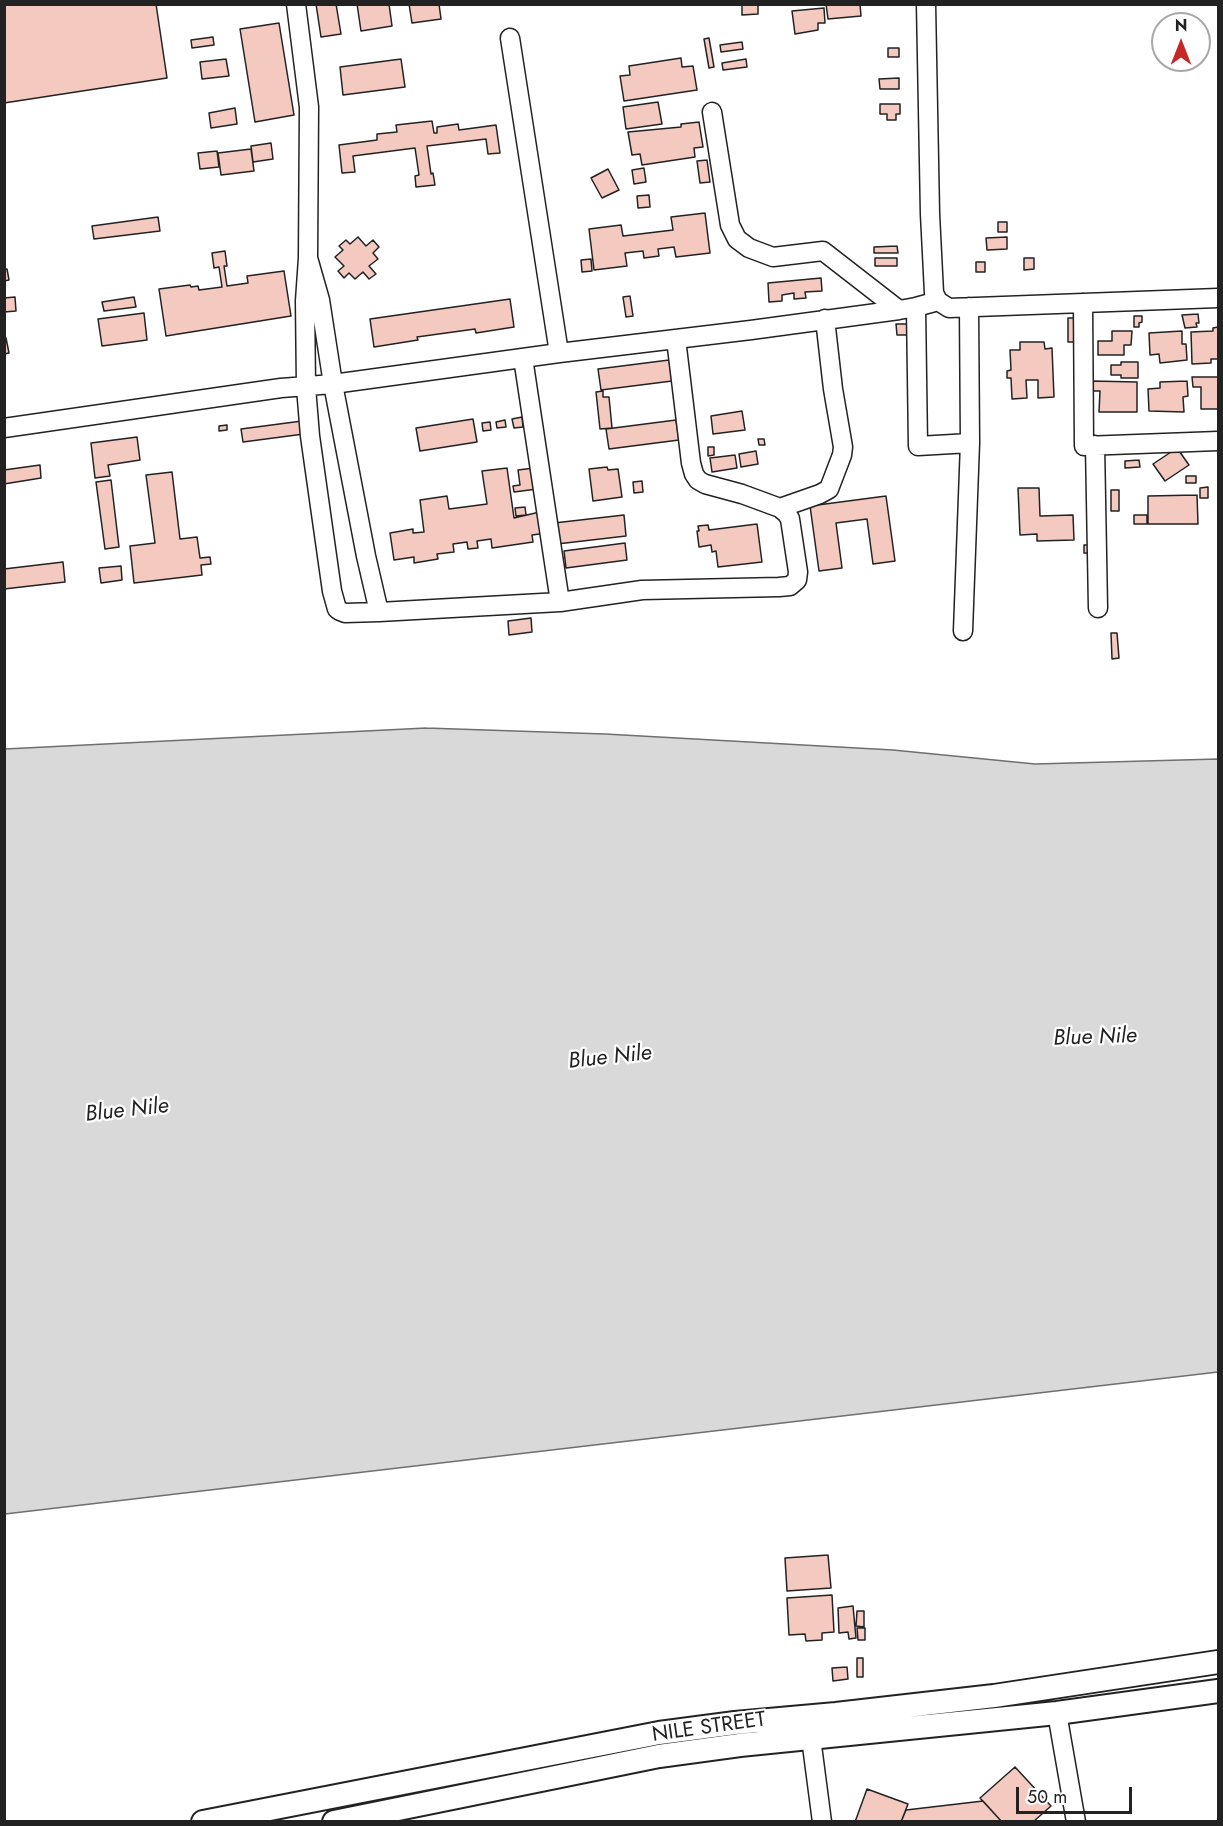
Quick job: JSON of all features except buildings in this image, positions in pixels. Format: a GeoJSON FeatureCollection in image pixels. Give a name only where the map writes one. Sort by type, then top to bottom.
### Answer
{"type":"FeatureCollection","features":[{"type":"Feature","properties":{"kind":"main road","name":"NILE STREET"},"geometry":{"type":"LineString","coordinates":[[203,1821],[659,1733],[994,1696],[1218,1662]]}},
{"type":"Feature","properties":{"kind":"main road","name":"NILE STREET"},"geometry":{"type":"LineString","coordinates":[[334,1821],[421,1813],[659,1756],[1057,1713],[1218,1691]]}},
{"type":"Feature","properties":{"kind":"street"},"geometry":{"type":"LineString","coordinates":[[296,4],[309,107],[308,258],[305,301],[306,387],[310,435],[332,591],[337,609],[345,613],[379,612],[560,602],[642,590],[790,586],[797,580],[798,572],[790,519],[780,508],[705,484],[694,474],[676,339]]}},
{"type":"Feature","properties":{"kind":"street"},"geometry":{"type":"LineString","coordinates":[[926,4],[930,214],[934,293],[938,301],[949,308],[969,308],[1218,298]]}},
{"type":"Feature","properties":{"kind":"street"},"geometry":{"type":"LineString","coordinates":[[510,38],[559,353]]}},
{"type":"Feature","properties":{"kind":"street"},"geometry":{"type":"LineString","coordinates":[[712,112],[730,225],[737,239],[749,248],[773,256],[823,251],[908,309]]}},
{"type":"Feature","properties":{"kind":"street"},"geometry":{"type":"LineString","coordinates":[[308,258],[320,300],[333,384],[379,612]]}},
{"type":"Feature","properties":{"kind":"street"},"geometry":{"type":"LineString","coordinates":[[4,428],[281,388],[333,384],[908,309],[938,301]]}},
{"type":"Feature","properties":{"kind":"street"},"geometry":{"type":"LineString","coordinates":[[1083,303],[1083,446],[1218,441]]}},
{"type":"Feature","properties":{"kind":"street"},"geometry":{"type":"LineString","coordinates":[[963,631],[970,444],[969,308]]}},
{"type":"Feature","properties":{"kind":"street"},"geometry":{"type":"LineString","coordinates":[[908,309],[918,446],[970,444]]}},
{"type":"Feature","properties":{"kind":"street"},"geometry":{"type":"LineString","coordinates":[[780,508],[829,489],[842,455],[843,447],[833,389],[825,319]]}},
{"type":"Feature","properties":{"kind":"street"},"geometry":{"type":"LineString","coordinates":[[523,358],[560,602]]}},
{"type":"Feature","properties":{"kind":"street"},"geometry":{"type":"LineString","coordinates":[[1095,445],[1098,608]]}},
{"type":"Feature","properties":{"kind":"street"},"geometry":{"type":"LineString","coordinates":[[1057,1713],[1076,1821]]}},
{"type":"Feature","properties":{"kind":"street"},"geometry":{"type":"LineString","coordinates":[[811,1738],[822,1821]]}},
{"type":"Feature","properties":{"kind":"water","name":"Blue Nile"},"geometry":{"type":"Polygon","coordinates":[[[426,728],[605,734],[893,750],[1035,764],[1218,759],[1218,1372],[5,1514],[5,749],[426,728]]]}}]}
